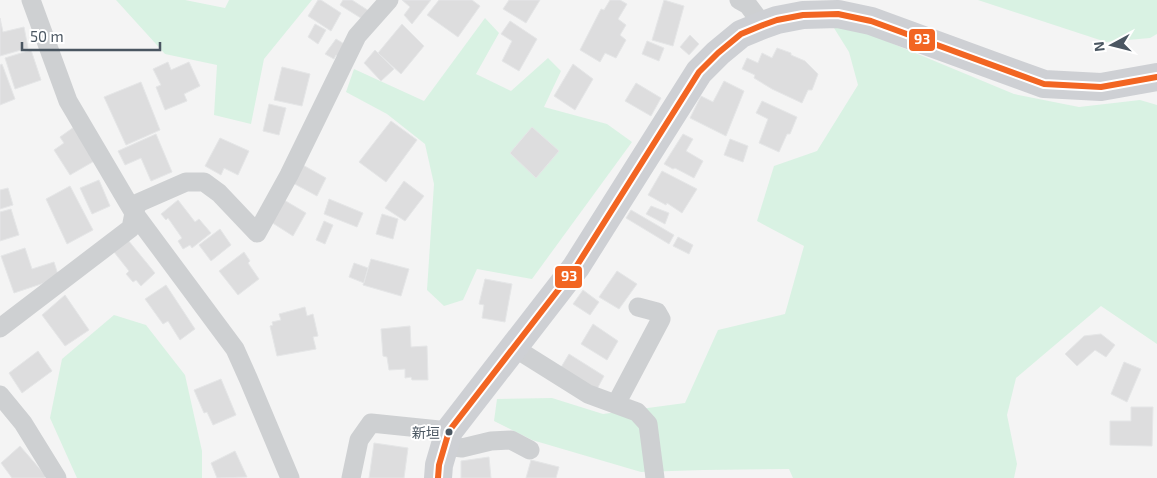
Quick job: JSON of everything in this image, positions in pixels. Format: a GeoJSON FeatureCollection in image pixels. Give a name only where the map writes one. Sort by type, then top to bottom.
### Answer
{"type":"FeatureCollection","features":[{"type":"Feature","properties":{"kind":"main road"},"geometry":{"type":"LineString","coordinates":[[438,478],[439,465],[447,438],[576,267],[699,72],[718,52],[742,34],[776,20],[803,15],[838,14],[871,21],[1044,84],[1101,87],[1157,76]]}},
{"type":"Feature","properties":{"kind":"street"},"geometry":{"type":"LineString","coordinates":[[31,0],[68,101],[134,213],[235,349],[290,478]]}},
{"type":"Feature","properties":{"kind":"street"},"geometry":{"type":"LineString","coordinates":[[0,328],[131,228],[138,202],[186,182],[204,182],[219,193],[256,232],[289,175],[357,36],[389,0]]}},
{"type":"Feature","properties":{"kind":"street"},"geometry":{"type":"LineString","coordinates":[[739,0],[748,5],[763,25]]}},
{"type":"Feature","properties":{"kind":"street"},"geometry":{"type":"LineString","coordinates":[[616,404],[661,319],[657,312],[638,306]]}},
{"type":"Feature","properties":{"kind":"street"},"geometry":{"type":"LineString","coordinates":[[514,347],[588,394],[637,412],[648,424],[655,478]]}},
{"type":"Feature","properties":{"kind":"street"},"geometry":{"type":"LineString","coordinates":[[0,395],[23,423],[57,478]]}},
{"type":"Feature","properties":{"kind":"street"},"geometry":{"type":"LineString","coordinates":[[351,478],[359,440],[371,422],[447,438],[462,448],[491,441],[511,440],[530,450]]}},
{"type":"Feature","properties":{"kind":"green space"},"geometry":{"type":"Polygon","coordinates":[[[116,0],[185,0],[225,8],[229,0],[312,0],[264,59],[251,124],[214,115],[217,65],[165,54],[116,0]]]}},
{"type":"Feature","properties":{"kind":"green space"},"geometry":{"type":"Polygon","coordinates":[[[978,0],[1157,0],[1157,34],[1150,38],[1106,42],[978,0]]]}},
{"type":"Feature","properties":{"kind":"green space"},"geometry":{"type":"Polygon","coordinates":[[[485,18],[499,33],[476,74],[511,91],[548,58],[561,71],[544,107],[607,124],[632,142],[532,279],[477,269],[463,300],[444,306],[427,290],[434,184],[425,144],[387,114],[346,92],[354,69],[424,101],[485,18]]]}},
{"type":"Feature","properties":{"kind":"green space"},"geometry":{"type":"Polygon","coordinates":[[[834,28],[855,28],[1014,94],[1079,107],[1140,100],[1157,105],[1157,344],[1101,306],[1016,378],[1007,415],[1017,464],[1014,478],[793,478],[789,469],[641,472],[532,440],[494,421],[497,399],[552,398],[603,414],[685,403],[718,330],[785,314],[804,246],[757,221],[774,166],[817,151],[858,85],[849,52],[834,28]]]}},
{"type":"Feature","properties":{"kind":"green space"},"geometry":{"type":"Polygon","coordinates":[[[114,315],[146,325],[185,375],[202,451],[202,478],[77,478],[50,418],[62,359],[114,315]]]}},
{"type":"Feature","properties":{"kind":"building"},"geometry":{"type":"Polygon","coordinates":[[[318,0],[341,13],[331,31],[308,16],[318,0]]]}},
{"type":"Feature","properties":{"kind":"building"},"geometry":{"type":"Polygon","coordinates":[[[343,0],[352,0],[369,11],[364,20],[340,5],[343,0]]]}},
{"type":"Feature","properties":{"kind":"building"},"geometry":{"type":"Polygon","coordinates":[[[402,0],[431,0],[412,24],[404,15],[410,7],[402,0]]]}},
{"type":"Feature","properties":{"kind":"building"},"geometry":{"type":"Polygon","coordinates":[[[439,0],[472,0],[480,6],[458,37],[427,15],[439,0]]]}},
{"type":"Feature","properties":{"kind":"building"},"geometry":{"type":"Polygon","coordinates":[[[509,0],[540,0],[526,23],[503,9],[509,0]]]}},
{"type":"Feature","properties":{"kind":"building"},"geometry":{"type":"Polygon","coordinates":[[[610,0],[620,0],[627,4],[618,19],[626,25],[620,35],[626,40],[616,58],[605,53],[600,62],[580,50],[601,9],[604,10],[610,0]]]}},
{"type":"Feature","properties":{"kind":"building"},"geometry":{"type":"Polygon","coordinates":[[[664,0],[684,6],[673,46],[652,40],[664,0]]]}},
{"type":"Feature","properties":{"kind":"building"},"geometry":{"type":"Polygon","coordinates":[[[0,18],[3,32],[24,27],[28,48],[0,56],[0,18]]]}},
{"type":"Feature","properties":{"kind":"building"},"geometry":{"type":"Polygon","coordinates":[[[510,21],[537,39],[519,71],[502,61],[512,41],[501,34],[510,21]]]}},
{"type":"Feature","properties":{"kind":"building"},"geometry":{"type":"Polygon","coordinates":[[[315,24],[326,30],[318,44],[308,37],[315,24]]]}},
{"type":"Feature","properties":{"kind":"building"},"geometry":{"type":"Polygon","coordinates":[[[402,24],[424,46],[401,74],[378,53],[402,24]]]}},
{"type":"Feature","properties":{"kind":"building"},"geometry":{"type":"Polygon","coordinates":[[[690,35],[699,44],[689,55],[680,47],[690,35]]]}},
{"type":"Feature","properties":{"kind":"building"},"geometry":{"type":"Polygon","coordinates":[[[336,39],[346,45],[339,57],[336,55],[334,59],[325,54],[336,39]]]}},
{"type":"Feature","properties":{"kind":"building"},"geometry":{"type":"Polygon","coordinates":[[[647,41],[664,48],[659,61],[642,54],[647,41]]]}},
{"type":"Feature","properties":{"kind":"building"},"geometry":{"type":"Polygon","coordinates":[[[777,48],[805,61],[818,74],[812,90],[808,90],[802,103],[772,89],[754,78],[755,75],[742,69],[747,58],[758,63],[762,53],[772,58],[777,48]]]}},
{"type":"Feature","properties":{"kind":"building"},"geometry":{"type":"Polygon","coordinates":[[[31,50],[41,80],[15,89],[5,58],[31,50]]]}},
{"type":"Feature","properties":{"kind":"building"},"geometry":{"type":"Polygon","coordinates":[[[375,50],[394,69],[381,81],[364,63],[375,50]]]}},
{"type":"Feature","properties":{"kind":"building"},"geometry":{"type":"Polygon","coordinates":[[[168,62],[171,70],[189,62],[200,86],[184,94],[187,101],[165,110],[156,87],[161,85],[153,69],[168,62]]]}},
{"type":"Feature","properties":{"kind":"building"},"geometry":{"type":"Polygon","coordinates":[[[2,64],[15,99],[0,105],[0,65],[2,64]]]}},
{"type":"Feature","properties":{"kind":"building"},"geometry":{"type":"Polygon","coordinates":[[[573,64],[593,79],[575,110],[554,96],[573,64]]]}},
{"type":"Feature","properties":{"kind":"building"},"geometry":{"type":"Polygon","coordinates":[[[282,67],[310,74],[302,106],[274,100],[282,67]]]}},
{"type":"Feature","properties":{"kind":"building"},"geometry":{"type":"Polygon","coordinates":[[[724,81],[744,91],[726,136],[690,118],[701,96],[713,102],[724,81]]]}},
{"type":"Feature","properties":{"kind":"building"},"geometry":{"type":"Polygon","coordinates":[[[141,82],[160,130],[126,145],[104,97],[141,82]]]}},
{"type":"Feature","properties":{"kind":"building"},"geometry":{"type":"Polygon","coordinates":[[[636,83],[661,98],[651,116],[625,101],[636,83]]]}},
{"type":"Feature","properties":{"kind":"building"},"geometry":{"type":"Polygon","coordinates":[[[762,101],[797,117],[790,134],[787,134],[779,152],[759,143],[768,119],[756,113],[762,101]]]}},
{"type":"Feature","properties":{"kind":"building"},"geometry":{"type":"Polygon","coordinates":[[[269,104],[286,108],[279,135],[263,131],[269,104]]]}},
{"type":"Feature","properties":{"kind":"building"},"geometry":{"type":"Polygon","coordinates":[[[391,121],[417,140],[386,182],[359,162],[391,121]]]}},
{"type":"Feature","properties":{"kind":"building"},"geometry":{"type":"Polygon","coordinates":[[[74,127],[96,160],[70,175],[54,150],[64,143],[60,137],[74,127]]]}},
{"type":"Feature","properties":{"kind":"building"},"geometry":{"type":"Polygon","coordinates":[[[532,127],[559,151],[536,178],[510,153],[532,127]]]}},
{"type":"Feature","properties":{"kind":"building"},"geometry":{"type":"Polygon","coordinates":[[[156,134],[172,172],[151,181],[141,158],[125,165],[118,151],[156,134]]]}},
{"type":"Feature","properties":{"kind":"building"},"geometry":{"type":"Polygon","coordinates":[[[683,134],[693,139],[686,151],[703,161],[694,178],[664,164],[683,134]]]}},
{"type":"Feature","properties":{"kind":"building"},"geometry":{"type":"Polygon","coordinates":[[[220,138],[249,151],[238,175],[224,168],[221,175],[205,166],[220,138]]]}},
{"type":"Feature","properties":{"kind":"building"},"geometry":{"type":"Polygon","coordinates":[[[730,139],[748,146],[743,162],[724,155],[730,139]]]}},
{"type":"Feature","properties":{"kind":"building"},"geometry":{"type":"Polygon","coordinates":[[[301,164],[326,178],[317,196],[291,182],[301,164]]]}},
{"type":"Feature","properties":{"kind":"building"},"geometry":{"type":"Polygon","coordinates":[[[662,171],[697,189],[682,213],[667,203],[666,205],[648,195],[662,171]]]}},
{"type":"Feature","properties":{"kind":"building"},"geometry":{"type":"Polygon","coordinates":[[[99,180],[110,206],[92,214],[80,188],[99,180]]]}},
{"type":"Feature","properties":{"kind":"building"},"geometry":{"type":"Polygon","coordinates":[[[404,181],[424,196],[405,221],[385,208],[404,181]]]}},
{"type":"Feature","properties":{"kind":"building"},"geometry":{"type":"Polygon","coordinates":[[[70,186],[93,230],[67,244],[46,199],[70,186]]]}},
{"type":"Feature","properties":{"kind":"building"},"geometry":{"type":"Polygon","coordinates":[[[8,188],[13,205],[0,209],[0,190],[8,188]]]}},
{"type":"Feature","properties":{"kind":"building"},"geometry":{"type":"Polygon","coordinates":[[[329,199],[363,213],[357,227],[324,214],[329,199]]]}},
{"type":"Feature","properties":{"kind":"building"},"geometry":{"type":"Polygon","coordinates":[[[178,200],[195,222],[199,219],[211,233],[192,248],[190,245],[183,249],[178,241],[182,238],[168,218],[166,220],[161,214],[178,200]]]}},
{"type":"Feature","properties":{"kind":"building"},"geometry":{"type":"Polygon","coordinates":[[[284,200],[306,213],[293,236],[271,222],[284,200]]]}},
{"type":"Feature","properties":{"kind":"building"},"geometry":{"type":"Polygon","coordinates":[[[651,206],[669,213],[665,224],[646,214],[651,206]]]}},
{"type":"Feature","properties":{"kind":"building"},"geometry":{"type":"Polygon","coordinates":[[[11,209],[19,235],[0,241],[0,212],[11,209]]]}},
{"type":"Feature","properties":{"kind":"building"},"geometry":{"type":"Polygon","coordinates":[[[631,210],[674,235],[669,244],[626,218],[631,210]]]}},
{"type":"Feature","properties":{"kind":"building"},"geometry":{"type":"Polygon","coordinates":[[[382,214],[398,219],[393,239],[376,234],[382,214]]]}},
{"type":"Feature","properties":{"kind":"building"},"geometry":{"type":"Polygon","coordinates":[[[324,221],[333,225],[325,244],[316,240],[324,221]]]}},
{"type":"Feature","properties":{"kind":"building"},"geometry":{"type":"Polygon","coordinates":[[[220,229],[231,245],[211,261],[199,245],[220,229]]]}},
{"type":"Feature","properties":{"kind":"building"},"geometry":{"type":"Polygon","coordinates":[[[678,237],[693,245],[689,254],[673,246],[678,237]]]}},
{"type":"Feature","properties":{"kind":"building"},"geometry":{"type":"Polygon","coordinates":[[[128,240],[155,273],[141,286],[136,280],[133,282],[126,274],[129,271],[114,252],[128,240]]]}},
{"type":"Feature","properties":{"kind":"building"},"geometry":{"type":"Polygon","coordinates":[[[25,248],[32,269],[54,262],[59,278],[14,293],[1,256],[25,248]]]}},
{"type":"Feature","properties":{"kind":"building"},"geometry":{"type":"Polygon","coordinates":[[[244,252],[250,261],[248,263],[259,279],[238,295],[219,271],[244,252]]]}},
{"type":"Feature","properties":{"kind":"building"},"geometry":{"type":"Polygon","coordinates":[[[371,259],[409,269],[401,296],[363,285],[371,259]]]}},
{"type":"Feature","properties":{"kind":"building"},"geometry":{"type":"Polygon","coordinates":[[[354,263],[368,268],[364,283],[349,277],[354,263]]]}},
{"type":"Feature","properties":{"kind":"building"},"geometry":{"type":"Polygon","coordinates":[[[617,271],[637,284],[619,309],[599,297],[617,271]]]}},
{"type":"Feature","properties":{"kind":"building"},"geometry":{"type":"Polygon","coordinates":[[[485,279],[512,284],[505,322],[482,318],[484,305],[479,304],[485,279]]]}},
{"type":"Feature","properties":{"kind":"building"},"geometry":{"type":"Polygon","coordinates":[[[166,285],[195,329],[180,340],[168,321],[163,324],[145,299],[166,285]]]}},
{"type":"Feature","properties":{"kind":"building"},"geometry":{"type":"Polygon","coordinates":[[[583,290],[599,302],[590,315],[573,304],[583,290]]]}},
{"type":"Feature","properties":{"kind":"building"},"geometry":{"type":"Polygon","coordinates":[[[65,295],[89,330],[65,346],[42,315],[65,295]]]}},
{"type":"Feature","properties":{"kind":"building"},"geometry":{"type":"Polygon","coordinates":[[[305,307],[307,316],[313,314],[318,336],[313,337],[316,349],[277,356],[270,326],[273,325],[272,322],[281,320],[279,314],[305,307]]]}},
{"type":"Feature","properties":{"kind":"building"},"geometry":{"type":"Polygon","coordinates":[[[593,324],[618,341],[607,360],[581,344],[593,324]]]}},
{"type":"Feature","properties":{"kind":"building"},"geometry":{"type":"Polygon","coordinates":[[[410,326],[411,347],[427,346],[428,380],[412,380],[411,377],[405,378],[405,369],[389,370],[387,357],[383,356],[381,329],[410,326]]]}},
{"type":"Feature","properties":{"kind":"building"},"geometry":{"type":"Polygon","coordinates":[[[1101,334],[1115,345],[1106,357],[1095,350],[1077,366],[1065,354],[1084,336],[1101,334]]]}},
{"type":"Feature","properties":{"kind":"building"},"geometry":{"type":"Polygon","coordinates":[[[38,351],[52,371],[22,393],[9,373],[38,351]]]}},
{"type":"Feature","properties":{"kind":"building"},"geometry":{"type":"Polygon","coordinates":[[[569,354],[604,376],[597,389],[560,369],[569,354]]]}},
{"type":"Feature","properties":{"kind":"building"},"geometry":{"type":"Polygon","coordinates":[[[1124,362],[1141,369],[1127,402],[1111,394],[1124,362]]]}},
{"type":"Feature","properties":{"kind":"building"},"geometry":{"type":"Polygon","coordinates":[[[221,379],[236,415],[213,425],[207,412],[204,413],[194,390],[221,379]]]}},
{"type":"Feature","properties":{"kind":"building"},"geometry":{"type":"Polygon","coordinates":[[[1131,407],[1153,407],[1152,446],[1110,445],[1110,421],[1131,421],[1131,407]]]}},
{"type":"Feature","properties":{"kind":"building"},"geometry":{"type":"Polygon","coordinates":[[[374,443],[408,448],[404,478],[369,478],[374,443]]]}},
{"type":"Feature","properties":{"kind":"building"},"geometry":{"type":"Polygon","coordinates":[[[20,446],[46,476],[44,478],[12,478],[1,463],[20,446]]]}},
{"type":"Feature","properties":{"kind":"building"},"geometry":{"type":"Polygon","coordinates":[[[235,451],[247,477],[217,478],[211,463],[235,451]]]}},
{"type":"Feature","properties":{"kind":"building"},"geometry":{"type":"Polygon","coordinates":[[[489,457],[491,478],[461,478],[461,461],[489,457]]]}},
{"type":"Feature","properties":{"kind":"building"},"geometry":{"type":"Polygon","coordinates":[[[531,460],[559,467],[556,478],[526,478],[531,460]]]}},
{"type":"Feature","properties":{"kind":"transit line","name":"93"},"geometry":{"type":"LineString","coordinates":[[438,478],[439,465],[449,431],[576,267],[699,72],[741,34],[777,20],[803,15],[838,14],[871,21],[1044,84],[1101,87],[1157,77]]}},
{"type":"Feature","properties":{"kind":"place","name":"新垣"},"geometry":{"type":"Point","coordinates":[449,432]}}]}
